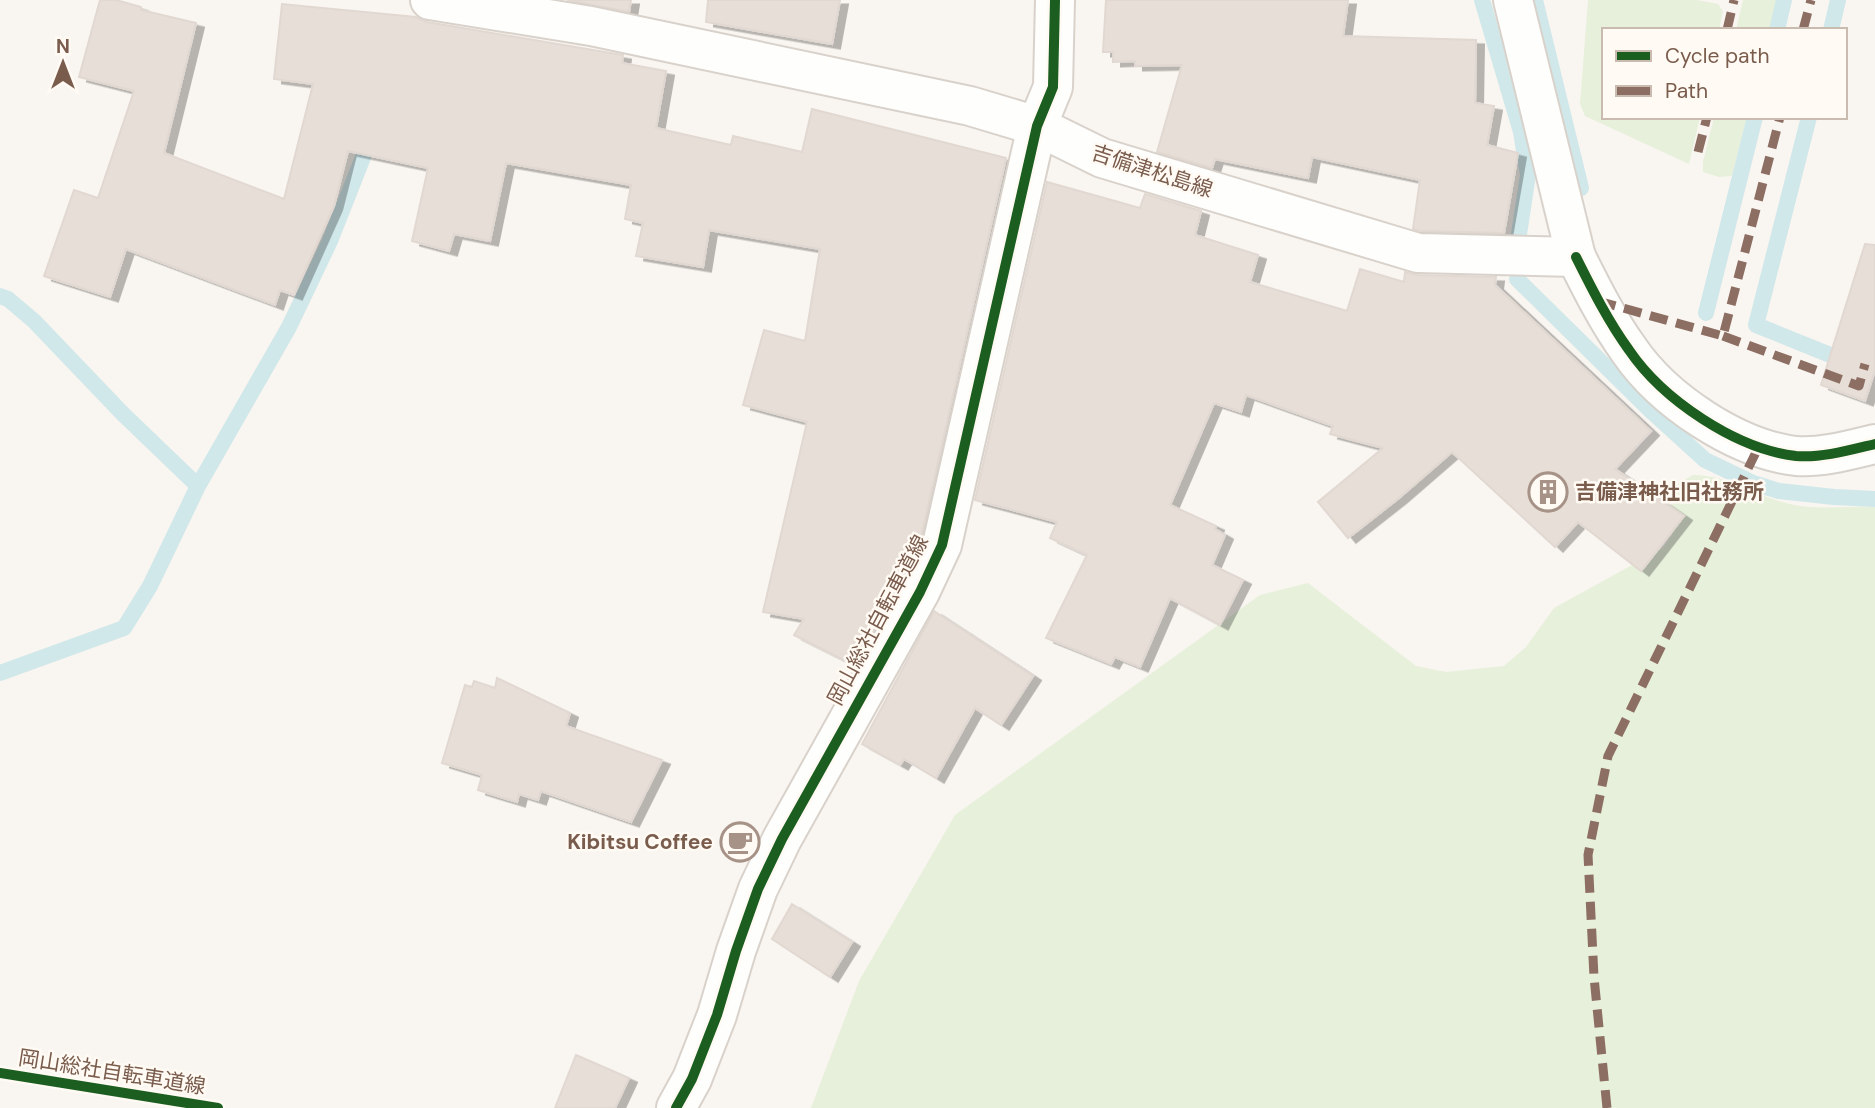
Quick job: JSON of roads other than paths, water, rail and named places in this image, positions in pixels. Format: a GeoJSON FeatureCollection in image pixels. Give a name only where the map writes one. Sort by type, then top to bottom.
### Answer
{"type":"FeatureCollection","features":[{"type":"Feature","properties":{"kind":"main road","name":"吉備津松島線"},"geometry":{"type":"LineString","coordinates":[[430,0],[591,26],[970,106],[1037,125],[1102,158],[1418,253],[1576,257]]}},
{"type":"Feature","properties":{"kind":"main road","name":"岡山総社自転車道線"},"geometry":{"type":"LineString","coordinates":[[676,1108],[692,1079],[717,1016],[758,889],[920,592],[942,545],[1037,125],[1053,87],[1055,0]]}},
{"type":"Feature","properties":{"kind":"main road"},"geometry":{"type":"LineString","coordinates":[[1513,0],[1576,257],[1598,301],[1630,352],[1665,389],[1705,421],[1758,448],[1798,456],[1830,454],[1875,444]]}},
{"type":"Feature","properties":{"kind":"waterway"},"geometry":{"type":"LineString","coordinates":[[1482,0],[1521,132],[1528,175],[1519,234]]}},
{"type":"Feature","properties":{"kind":"waterway"},"geometry":{"type":"LineString","coordinates":[[1535,0],[1581,188]]}},
{"type":"Feature","properties":{"kind":"waterway"},"geometry":{"type":"LineString","coordinates":[[1777,28],[1784,0]]}},
{"type":"Feature","properties":{"kind":"waterway"},"geometry":{"type":"LineString","coordinates":[[1831,28],[1838,0]]}},
{"type":"Feature","properties":{"kind":"waterway"},"geometry":{"type":"LineString","coordinates":[[1706,313],[1754,119]]}},
{"type":"Feature","properties":{"kind":"waterway"},"geometry":{"type":"LineString","coordinates":[[1808,119],[1756,325],[1850,363]]}},
{"type":"Feature","properties":{"kind":"waterway"},"geometry":{"type":"LineString","coordinates":[[0,673],[124,628],[150,586],[198,486],[289,327],[330,241],[371,137]]}},
{"type":"Feature","properties":{"kind":"waterway"},"geometry":{"type":"LineString","coordinates":[[1517,279],[1650,410],[1705,460],[1753,483],[1779,491],[1875,499]]}},
{"type":"Feature","properties":{"kind":"waterway"},"geometry":{"type":"LineString","coordinates":[[0,296],[8,299],[34,321],[123,414],[198,486]]}},
{"type":"Feature","properties":{"kind":"place","name":"吉備津神社旧社務所"},"geometry":{"type":"Point","coordinates":[1548,492]}},
{"type":"Feature","properties":{"kind":"place","name":"Kibitsu Coffee"},"geometry":{"type":"Point","coordinates":[740,842]}}]}
